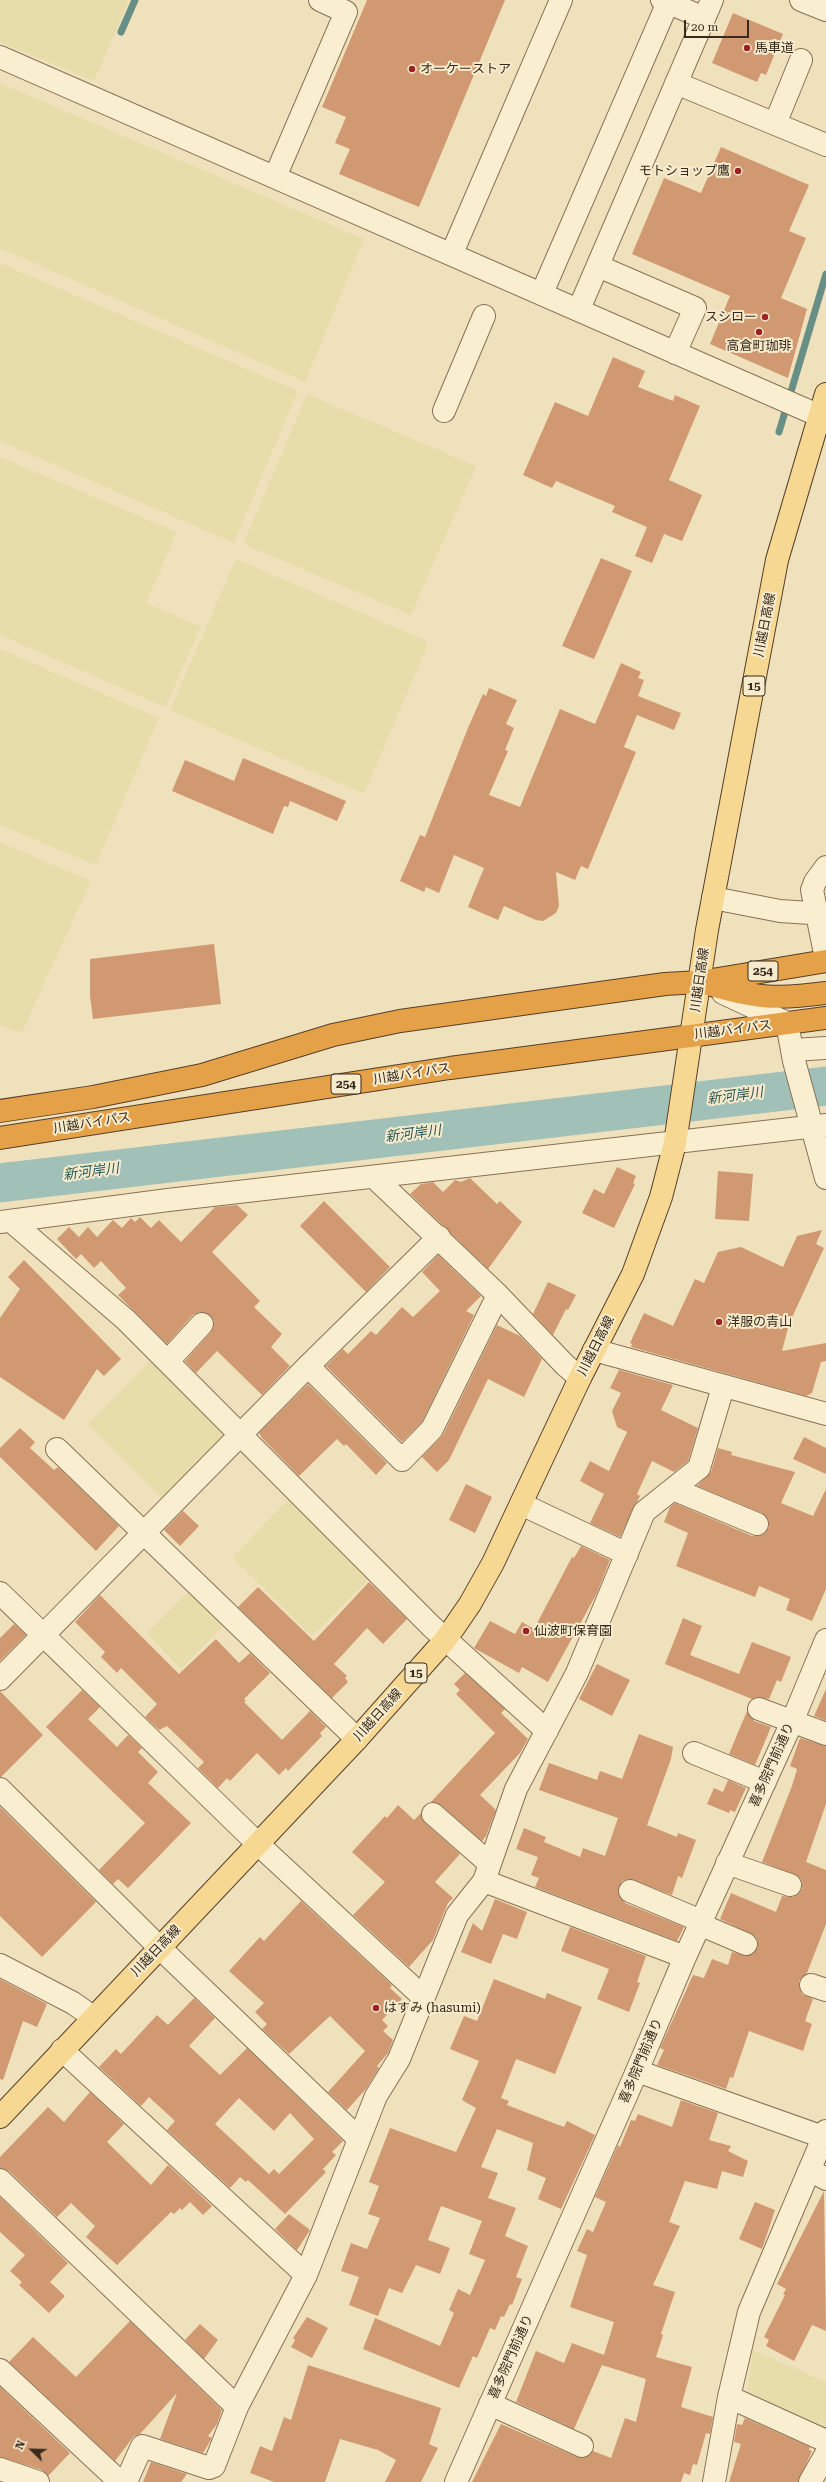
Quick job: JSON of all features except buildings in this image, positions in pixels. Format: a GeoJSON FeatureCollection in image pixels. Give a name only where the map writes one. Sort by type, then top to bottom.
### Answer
{"type":"FeatureCollection","features":[{"type":"Feature","properties":{"kind":"highway","name":"254"},"geometry":{"type":"LineString","coordinates":[[700,982],[826,959]]}},
{"type":"Feature","properties":{"kind":"highway"},"geometry":{"type":"LineString","coordinates":[[700,982],[751,997],[771,998],[826,993]]}},
{"type":"Feature","properties":{"kind":"highway","name":"川越バイパス"},"geometry":{"type":"LineString","coordinates":[[0,1111],[93,1097],[202,1075],[334,1034],[400,1021],[665,984],[700,982]]}},
{"type":"Feature","properties":{"kind":"highway","name":"川越バイパス"},"geometry":{"type":"LineString","coordinates":[[0,1138],[450,1068],[826,1018]]}},
{"type":"Feature","properties":{"kind":"main road","name":"川越日高線"},"geometry":{"type":"LineString","coordinates":[[2,2111],[160,1948],[357,1739],[446,1639],[470,1604],[521,1504],[580,1378],[632,1274],[661,1197],[677,1136],[685,1075],[713,898],[777,560],[826,394]]}},
{"type":"Feature","properties":{"kind":"street"},"geometry":{"type":"LineString","coordinates":[[275,177],[346,12],[320,0]]}},
{"type":"Feature","properties":{"kind":"street"},"geometry":{"type":"LineString","coordinates":[[452,253],[561,0]]}},
{"type":"Feature","properties":{"kind":"street"},"geometry":{"type":"LineString","coordinates":[[801,0],[826,10]]}},
{"type":"Feature","properties":{"kind":"street"},"geometry":{"type":"LineString","coordinates":[[542,293],[666,1],[708,9],[579,309]]}},
{"type":"Feature","properties":{"kind":"street"},"geometry":{"type":"LineString","coordinates":[[0,57],[452,253],[820,416]]}},
{"type":"Feature","properties":{"kind":"street"},"geometry":{"type":"LineString","coordinates":[[775,124],[801,60]]}},
{"type":"Feature","properties":{"kind":"street"},"geometry":{"type":"LineString","coordinates":[[676,83],[826,145]]}},
{"type":"Feature","properties":{"kind":"street"},"geometry":{"type":"LineString","coordinates":[[598,266],[695,308],[676,353]]}},
{"type":"Feature","properties":{"kind":"street"},"geometry":{"type":"LineString","coordinates":[[444,411],[484,316]]}},
{"type":"Feature","properties":{"kind":"street"},"geometry":{"type":"LineString","coordinates":[[826,867],[815,882],[812,890],[822,914],[826,959]]}},
{"type":"Feature","properties":{"kind":"street"},"geometry":{"type":"LineString","coordinates":[[713,898],[780,912],[822,914]]}},
{"type":"Feature","properties":{"kind":"street"},"geometry":{"type":"LineString","coordinates":[[700,982],[787,1023],[793,1055],[815,1121],[826,1178]]}},
{"type":"Feature","properties":{"kind":"street"},"geometry":{"type":"LineString","coordinates":[[793,1055],[826,1048]]}},
{"type":"Feature","properties":{"kind":"street"},"geometry":{"type":"LineString","coordinates":[[5,1222],[168,1200],[375,1178],[677,1136],[815,1121]]}},
{"type":"Feature","properties":{"kind":"street"},"geometry":{"type":"LineString","coordinates":[[375,1178],[498,1294],[565,1365],[580,1378]]}},
{"type":"Feature","properties":{"kind":"street"},"geometry":{"type":"LineString","coordinates":[[5,1222],[126,1320],[446,1639],[537,1724],[547,1731]]}},
{"type":"Feature","properties":{"kind":"street"},"geometry":{"type":"LineString","coordinates":[[0,1679],[242,1436],[308,1366],[439,1237]]}},
{"type":"Feature","properties":{"kind":"street"},"geometry":{"type":"LineString","coordinates":[[308,1366],[402,1460],[432,1429],[498,1294]]}},
{"type":"Feature","properties":{"kind":"street"},"geometry":{"type":"LineString","coordinates":[[168,1361],[202,1324]]}},
{"type":"Feature","properties":{"kind":"street"},"geometry":{"type":"LineString","coordinates":[[594,1350],[723,1387],[826,1414]]}},
{"type":"Feature","properties":{"kind":"street"},"geometry":{"type":"LineString","coordinates":[[126,2482],[142,2446],[209,2468],[214,2466],[237,2407],[306,2275],[358,2138],[376,2096],[399,2059],[458,1915],[486,1872],[516,1789],[577,1673],[644,1512],[699,1468],[723,1387]]}},
{"type":"Feature","properties":{"kind":"street"},"geometry":{"type":"LineString","coordinates":[[57,1448],[146,1532],[357,1739]]}},
{"type":"Feature","properties":{"kind":"street"},"geometry":{"type":"LineString","coordinates":[[673,1489],[756,1524]]}},
{"type":"Feature","properties":{"kind":"street"},"geometry":{"type":"LineString","coordinates":[[521,1504],[627,1554]]}},
{"type":"Feature","properties":{"kind":"street"},"geometry":{"type":"LineString","coordinates":[[0,1593],[258,1844],[423,1998]]}},
{"type":"Feature","properties":{"kind":"street","name":"喜多院門前通り"},"geometry":{"type":"LineString","coordinates":[[456,2482],[637,2071],[685,1956],[792,1722],[826,1640]]}},
{"type":"Feature","properties":{"kind":"street"},"geometry":{"type":"LineString","coordinates":[[759,1709],[826,1734]]}},
{"type":"Feature","properties":{"kind":"street"},"geometry":{"type":"LineString","coordinates":[[694,1753],[765,1782]]}},
{"type":"Feature","properties":{"kind":"street"},"geometry":{"type":"LineString","coordinates":[[0,1789],[160,1948],[358,2138]]}},
{"type":"Feature","properties":{"kind":"street"},"geometry":{"type":"LineString","coordinates":[[433,1814],[486,1872],[685,1956]]}},
{"type":"Feature","properties":{"kind":"street"},"geometry":{"type":"LineString","coordinates":[[727,1863],[790,1885]]}},
{"type":"Feature","properties":{"kind":"street"},"geometry":{"type":"LineString","coordinates":[[630,1891],[746,1944]]}},
{"type":"Feature","properties":{"kind":"street"},"geometry":{"type":"LineString","coordinates":[[0,1965],[72,2003],[93,2017]]}},
{"type":"Feature","properties":{"kind":"street"},"geometry":{"type":"LineString","coordinates":[[62,2050],[306,2275]]}},
{"type":"Feature","properties":{"kind":"street"},"geometry":{"type":"LineString","coordinates":[[637,2071],[825,2134],[818,2175],[748,2312],[729,2397],[714,2482]]}},
{"type":"Feature","properties":{"kind":"street"},"geometry":{"type":"LineString","coordinates":[[0,2180],[237,2407]]}},
{"type":"Feature","properties":{"kind":"street"},"geometry":{"type":"LineString","coordinates":[[0,2370],[120,2482]]}},
{"type":"Feature","properties":{"kind":"street"},"geometry":{"type":"LineString","coordinates":[[729,2397],[826,2440]]}},
{"type":"Feature","properties":{"kind":"street"},"geometry":{"type":"LineString","coordinates":[[490,2404],[582,2446]]}},
{"type":"Feature","properties":{"kind":"street"},"geometry":{"type":"LineString","coordinates":[[810,2482],[826,2454]]}},
{"type":"Feature","properties":{"kind":"street"},"geometry":{"type":"LineString","coordinates":[[0,2469],[38,2482]]}},
{"type":"Feature","properties":{"kind":"shaded area"},"geometry":{"type":"Polygon","coordinates":[[[0,0],[129,0],[94,81],[0,42],[0,0]]]}},
{"type":"Feature","properties":{"kind":"shaded area"},"geometry":{"type":"Polygon","coordinates":[[[0,83],[364,239],[305,382],[0,248],[0,83]]]}},
{"type":"Feature","properties":{"kind":"shaded area"},"geometry":{"type":"Polygon","coordinates":[[[0,263],[298,391],[234,543],[0,441],[0,263]]]}},
{"type":"Feature","properties":{"kind":"shaded area"},"geometry":{"type":"Polygon","coordinates":[[[307,394],[476,466],[411,615],[243,544],[307,394]]]}},
{"type":"Feature","properties":{"kind":"shaded area"},"geometry":{"type":"Polygon","coordinates":[[[0,457],[177,532],[146,603],[201,627],[165,707],[0,635],[0,457]]]}},
{"type":"Feature","properties":{"kind":"shaded area"},"geometry":{"type":"Polygon","coordinates":[[[236,559],[425,640],[427,647],[364,794],[170,710],[236,559]]]}},
{"type":"Feature","properties":{"kind":"shaded area"},"geometry":{"type":"Polygon","coordinates":[[[0,649],[159,718],[96,865],[0,825],[0,649]]]}},
{"type":"Feature","properties":{"kind":"shaded area"},"geometry":{"type":"Polygon","coordinates":[[[0,842],[91,881],[21,1034],[0,1025],[0,842]]]}},
{"type":"Feature","properties":{"kind":"shaded area"},"geometry":{"type":"Polygon","coordinates":[[[153,1358],[226,1428],[225,1438],[166,1502],[88,1424],[153,1358]]]}},
{"type":"Feature","properties":{"kind":"shaded area"},"geometry":{"type":"Polygon","coordinates":[[[293,1495],[374,1574],[312,1636],[232,1557],[293,1495]]]}},
{"type":"Feature","properties":{"kind":"shaded area"},"geometry":{"type":"Polygon","coordinates":[[[193,1587],[228,1621],[181,1669],[147,1633],[193,1587]]]}},
{"type":"Feature","properties":{"kind":"shaded area"},"geometry":{"type":"Polygon","coordinates":[[[753,2350],[826,2382],[826,2436],[746,2400],[753,2350]]]}},
{"type":"Feature","properties":{"kind":"waterway"},"geometry":{"type":"LineString","coordinates":[[121,32],[135,0]]}},
{"type":"Feature","properties":{"kind":"waterway"},"geometry":{"type":"LineString","coordinates":[[779,432],[826,274]]}},
{"type":"Feature","properties":{"kind":"waterway","name":"新河岸川"},"geometry":{"type":"LineString","coordinates":[[0,1183],[826,1086]]}},
{"type":"Feature","properties":{"kind":"place","name":"馬車道"},"geometry":{"type":"Point","coordinates":[747,48]}},
{"type":"Feature","properties":{"kind":"place","name":"オーケーストア"},"geometry":{"type":"Point","coordinates":[412,69]}},
{"type":"Feature","properties":{"kind":"place","name":"モトショップ鷹"},"geometry":{"type":"Point","coordinates":[738,171]}},
{"type":"Feature","properties":{"kind":"place","name":"スシロー"},"geometry":{"type":"Point","coordinates":[765,317]}},
{"type":"Feature","properties":{"kind":"place","name":"高倉町珈琲"},"geometry":{"type":"Point","coordinates":[759,332]}},
{"type":"Feature","properties":{"kind":"place","name":"洋服の青山"},"geometry":{"type":"Point","coordinates":[719,1322]}},
{"type":"Feature","properties":{"kind":"place","name":"仙波町保育園"},"geometry":{"type":"Point","coordinates":[526,1631]}},
{"type":"Feature","properties":{"kind":"place","name":"はすみ (hasumi)"},"geometry":{"type":"Point","coordinates":[376,2008]}}]}
